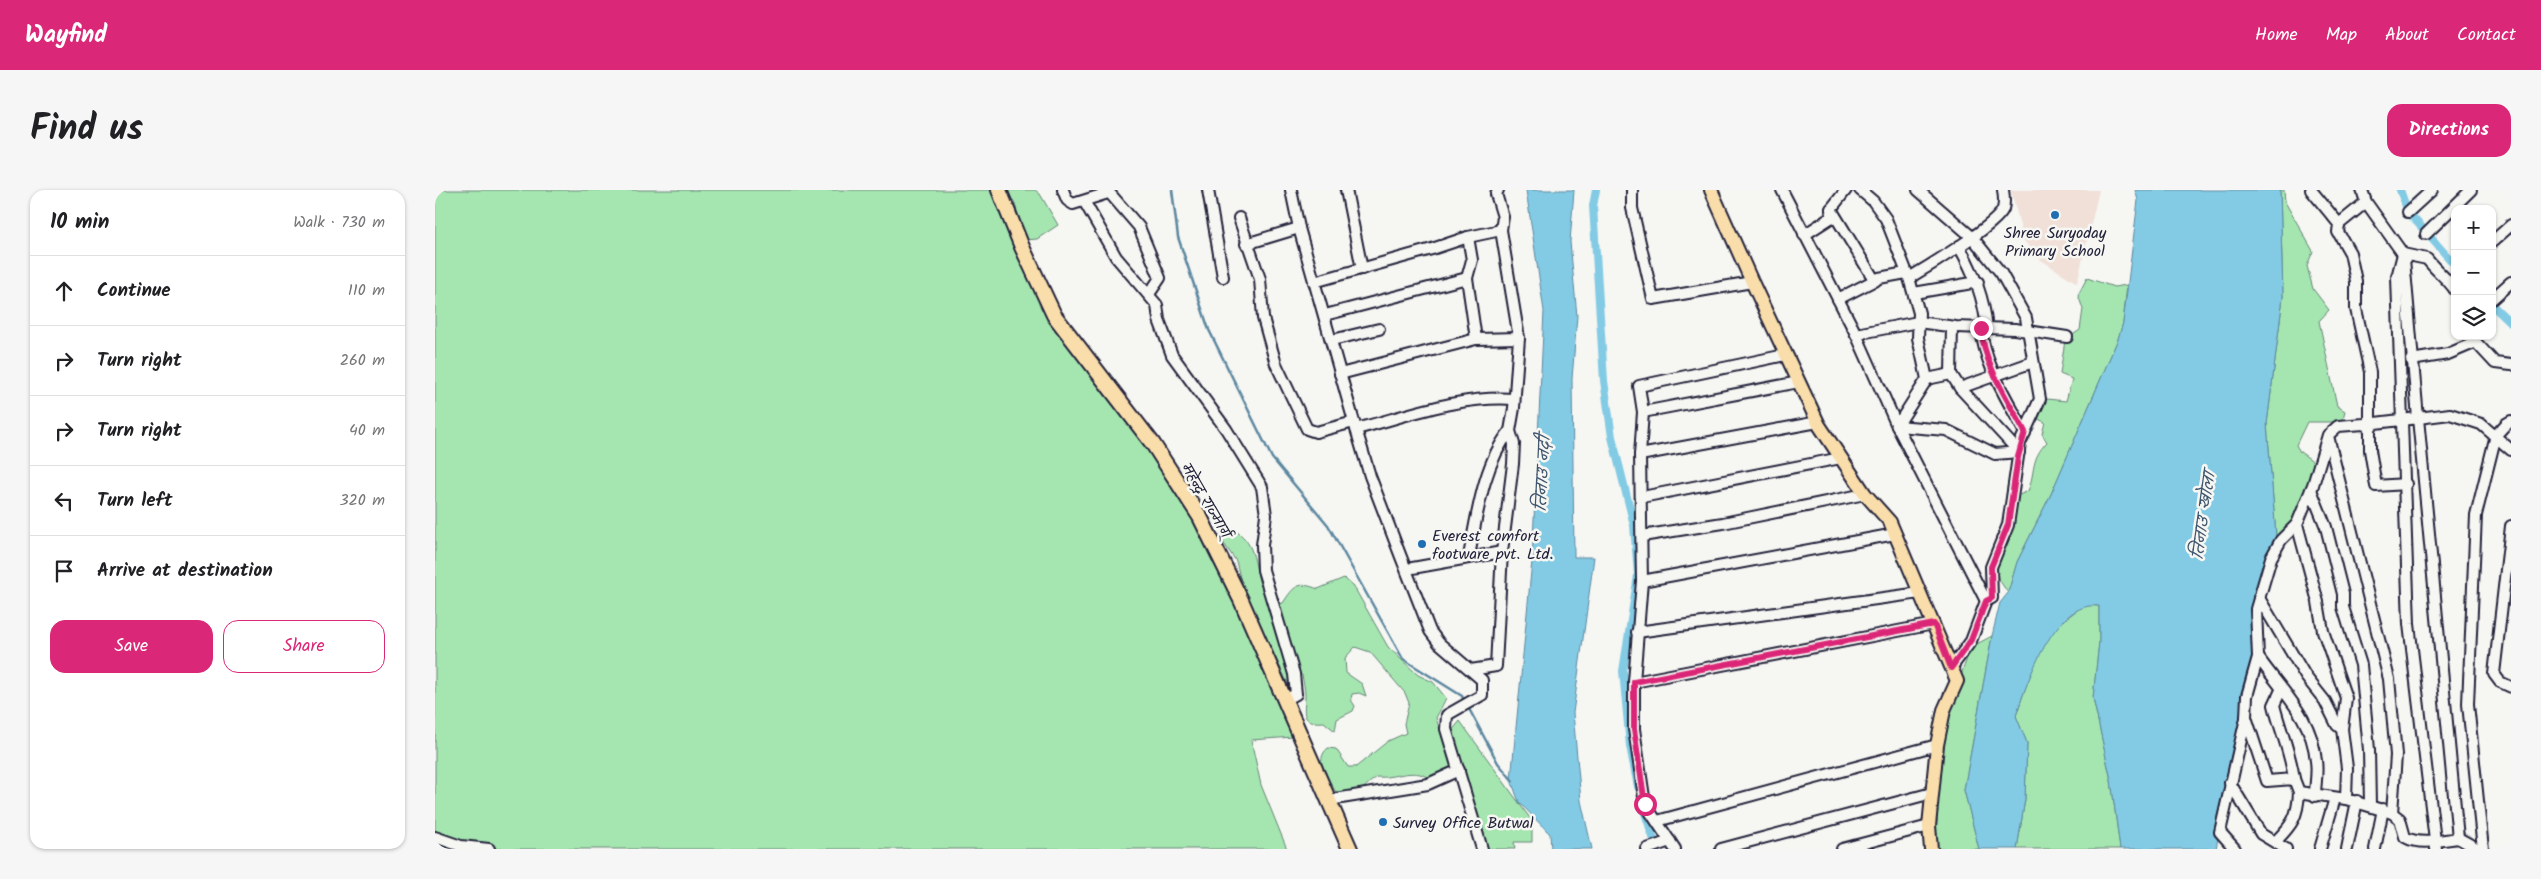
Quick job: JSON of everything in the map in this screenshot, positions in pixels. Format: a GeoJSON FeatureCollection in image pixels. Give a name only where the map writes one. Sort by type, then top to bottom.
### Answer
{"type":"FeatureCollection","features":[{"type":"Feature","properties":{"kind":"highway","name":"महेन्द्र राज्मार्ग्"},"geometry":{"type":"LineString","coordinates":[[999,190],[1022,247],[1054,315],[1153,444],[1200,518],[1241,600],[1350,849]]}},
{"type":"Feature","properties":{"kind":"main road"},"geometry":{"type":"LineString","coordinates":[[1711,190],[1785,355],[1818,422],[1865,494],[1890,522],[1957,681],[1944,710],[1937,745],[1929,826],[1931,849]]}},
{"type":"Feature","properties":{"kind":"street"},"geometry":{"type":"LineString","coordinates":[[1063,190],[1069,202],[1084,202],[1108,191],[1139,227],[1160,278],[1149,294]]}},
{"type":"Feature","properties":{"kind":"street"},"geometry":{"type":"LineString","coordinates":[[1208,190],[1223,277]]}},
{"type":"Feature","properties":{"kind":"street"},"geometry":{"type":"LineString","coordinates":[[1291,190],[1299,228],[1370,476],[1430,631],[1439,643],[1482,680],[1482,695],[1447,715],[1446,729],[1482,849]]}},
{"type":"Feature","properties":{"kind":"street"},"geometry":{"type":"LineString","coordinates":[[1346,190],[1362,269]]}},
{"type":"Feature","properties":{"kind":"street"},"geometry":{"type":"LineString","coordinates":[[1471,670],[1496,666],[1502,552],[1513,464],[1514,444],[1510,431],[1519,338],[1501,230],[1503,217],[1496,194],[1498,190]]}},
{"type":"Feature","properties":{"kind":"street"},"geometry":{"type":"LineString","coordinates":[[1632,190],[1632,208],[1653,299],[1752,282]]}},
{"type":"Feature","properties":{"kind":"street"},"geometry":{"type":"LineString","coordinates":[[1782,190],[1856,334],[1897,426],[1986,601]]}},
{"type":"Feature","properties":{"kind":"street"},"geometry":{"type":"LineString","coordinates":[[1804,235],[1832,217],[1831,209],[1846,190]]}},
{"type":"Feature","properties":{"kind":"street"},"geometry":{"type":"LineString","coordinates":[[1860,190],[1873,201],[1886,219],[1908,275],[1919,313],[1918,338],[1927,379],[1897,426]]}},
{"type":"Feature","properties":{"kind":"street"},"geometry":{"type":"LineString","coordinates":[[1918,190],[1971,237],[2001,273],[2026,318],[2040,399],[2025,432],[2019,452],[2008,525],[1991,567],[1992,598],[1986,601],[1971,640],[1951,668]]}},
{"type":"Feature","properties":{"kind":"street"},"geometry":{"type":"LineString","coordinates":[[1838,299],[1886,276],[1908,275],[1959,246],[2003,211],[2005,198],[2003,190]]}},
{"type":"Feature","properties":{"kind":"street"},"geometry":{"type":"LineString","coordinates":[[2311,190],[2339,224]]}},
{"type":"Feature","properties":{"kind":"street"},"geometry":{"type":"LineString","coordinates":[[2362,190],[2366,202],[2403,254],[2407,280],[2411,360],[2458,838]]}},
{"type":"Feature","properties":{"kind":"street"},"geometry":{"type":"LineString","coordinates":[[2408,212],[2433,190]]}},
{"type":"Feature","properties":{"kind":"street"},"geometry":{"type":"LineString","coordinates":[[2426,234],[2471,190]]}},
{"type":"Feature","properties":{"kind":"street"},"geometry":{"type":"LineString","coordinates":[[1084,202],[1116,258],[1149,294],[1157,306],[1159,320],[1172,355],[1226,430],[1263,487],[1266,516],[1262,545],[1263,570],[1294,674],[1296,694],[1285,700]]}},
{"type":"Feature","properties":{"kind":"street"},"geometry":{"type":"LineString","coordinates":[[2366,202],[2339,224],[2337,232],[2350,253],[2356,281],[2356,309],[2370,372],[2370,450],[2376,486],[2406,484]]}},
{"type":"Feature","properties":{"kind":"street"},"geometry":{"type":"LineString","coordinates":[[1831,209],[1875,281]]}},
{"type":"Feature","properties":{"kind":"street"},"geometry":{"type":"LineString","coordinates":[[1239,218],[1246,244],[1260,279],[1263,318],[1276,364],[1307,429],[1315,432],[1355,426],[1464,401],[1490,397],[1514,399]]}},
{"type":"Feature","properties":{"kind":"street"},"geometry":{"type":"LineString","coordinates":[[2496,238],[2511,225]]}},
{"type":"Feature","properties":{"kind":"street"},"geometry":{"type":"LineString","coordinates":[[1246,244],[1299,228]]}},
{"type":"Feature","properties":{"kind":"street"},"geometry":{"type":"LineString","coordinates":[[1314,282],[1432,250],[1467,237],[1501,230]]}},
{"type":"Feature","properties":{"kind":"street"},"geometry":{"type":"LineString","coordinates":[[1467,237],[1472,260],[1467,278],[1476,339]]}},
{"type":"Feature","properties":{"kind":"street"},"geometry":{"type":"LineString","coordinates":[[1959,246],[1978,282],[1985,305],[1982,344],[1995,375],[2025,432]]}},
{"type":"Feature","properties":{"kind":"street"},"geometry":{"type":"LineString","coordinates":[[2403,254],[2427,259],[2435,270],[2448,279],[2451,284]]}},
{"type":"Feature","properties":{"kind":"street"},"geometry":{"type":"LineString","coordinates":[[2403,254],[2397,277],[2401,346],[2401,420],[2406,484],[2409,624],[2436,845]]}},
{"type":"Feature","properties":{"kind":"street"},"geometry":{"type":"LineString","coordinates":[[1325,316],[1467,278]]}},
{"type":"Feature","properties":{"kind":"street"},"geometry":{"type":"LineString","coordinates":[[1914,293],[1978,282]]}},
{"type":"Feature","properties":{"kind":"street"},"geometry":{"type":"LineString","coordinates":[[2496,295],[2511,282]]}},
{"type":"Feature","properties":{"kind":"street"},"geometry":{"type":"LineString","coordinates":[[1856,334],[1918,322],[1953,327],[2028,330],[2067,337]]}},
{"type":"Feature","properties":{"kind":"street"},"geometry":{"type":"LineString","coordinates":[[1953,327],[1951,374],[1960,388],[2019,452]]}},
{"type":"Feature","properties":{"kind":"street"},"geometry":{"type":"LineString","coordinates":[[1332,340],[1379,329]]}},
{"type":"Feature","properties":{"kind":"street"},"geometry":{"type":"LineString","coordinates":[[1340,374],[1476,339],[1519,338]]}},
{"type":"Feature","properties":{"kind":"street"},"geometry":{"type":"LineString","coordinates":[[2411,360],[2448,354],[2472,340],[2495,363],[2511,366]]}},
{"type":"Feature","properties":{"kind":"street"},"geometry":{"type":"LineString","coordinates":[[1647,849],[1672,845],[1645,804],[1634,729],[1634,682],[1642,581],[1640,456],[1643,412],[1639,386],[1785,355]]}},
{"type":"Feature","properties":{"kind":"street"},"geometry":{"type":"LineString","coordinates":[[1960,388],[2033,362]]}},
{"type":"Feature","properties":{"kind":"street"},"geometry":{"type":"LineString","coordinates":[[1927,379],[1951,374]]}},
{"type":"Feature","properties":{"kind":"street"},"geometry":{"type":"LineString","coordinates":[[1643,412],[1799,382]]}},
{"type":"Feature","properties":{"kind":"street"},"geometry":{"type":"LineString","coordinates":[[2370,427],[2375,423],[2449,414],[2481,424],[2496,435],[2511,450]]}},
{"type":"Feature","properties":{"kind":"street"},"geometry":{"type":"LineString","coordinates":[[2483,849],[2468,704],[2476,516],[2496,435],[2511,421]]}},
{"type":"Feature","properties":{"kind":"street"},"geometry":{"type":"LineString","coordinates":[[1640,456],[1818,422]]}},
{"type":"Feature","properties":{"kind":"street"},"geometry":{"type":"LineString","coordinates":[[2235,849],[2220,832],[2246,717],[2247,696],[2258,657],[2256,609],[2271,558],[2281,540],[2297,524],[2311,490],[2328,435],[2338,426],[2364,424],[2370,427]]}},
{"type":"Feature","properties":{"kind":"street"},"geometry":{"type":"LineString","coordinates":[[1897,426],[1946,430],[1995,454],[2019,452]]}},
{"type":"Feature","properties":{"kind":"street"},"geometry":{"type":"LineString","coordinates":[[1469,556],[1489,472],[1503,440],[1510,431]]}},
{"type":"Feature","properties":{"kind":"street"},"geometry":{"type":"LineString","coordinates":[[2328,435],[2389,679],[2396,755],[2387,811],[2375,849]]}},
{"type":"Feature","properties":{"kind":"street"},"geometry":{"type":"LineString","coordinates":[[1642,497],[1841,458]]}},
{"type":"Feature","properties":{"kind":"street"},"geometry":{"type":"LineString","coordinates":[[2311,490],[2326,527],[2343,594],[2343,607],[2361,665],[2369,750],[2370,805]]}},
{"type":"Feature","properties":{"kind":"street"},"geometry":{"type":"LineString","coordinates":[[1642,536],[1723,523],[1865,494]]}},
{"type":"Feature","properties":{"kind":"street"},"geometry":{"type":"LineString","coordinates":[[2297,524],[2318,602],[2323,631],[2346,698],[2342,729],[2347,768],[2346,799]]}},
{"type":"Feature","properties":{"kind":"street"},"geometry":{"type":"LineString","coordinates":[[2511,526],[2495,674],[2500,682],[2511,687]]}},
{"type":"Feature","properties":{"kind":"street"},"geometry":{"type":"LineString","coordinates":[[1642,581],[1895,534]]}},
{"type":"Feature","properties":{"kind":"street"},"geometry":{"type":"LineString","coordinates":[[1407,569],[1469,556],[1502,552]]}},
{"type":"Feature","properties":{"kind":"street"},"geometry":{"type":"LineString","coordinates":[[1637,632],[1920,593]]}},
{"type":"Feature","properties":{"kind":"street"},"geometry":{"type":"LineString","coordinates":[[2259,598],[2306,677],[2325,701],[2337,725],[2342,729]]}},
{"type":"Feature","properties":{"kind":"street"},"geometry":{"type":"LineString","coordinates":[[1634,682],[1934,624]]}},
{"type":"Feature","properties":{"kind":"street"},"geometry":{"type":"LineString","coordinates":[[2258,657],[2281,690],[2300,710],[2310,728],[2317,761],[2315,796]]}},
{"type":"Feature","properties":{"kind":"street"},"geometry":{"type":"LineString","coordinates":[[2275,842],[2292,825],[2299,807],[2299,792],[2294,779],[2292,761],[2279,729],[2274,704],[2281,690]]}},
{"type":"Feature","properties":{"kind":"street"},"geometry":{"type":"LineString","coordinates":[[2246,717],[2267,781],[2294,779]]}},
{"type":"Feature","properties":{"kind":"street"},"geometry":{"type":"LineString","coordinates":[[1657,821],[1937,745]]}},
{"type":"Feature","properties":{"kind":"street"},"geometry":{"type":"LineString","coordinates":[[1329,800],[1428,784],[1459,770]]}},
{"type":"Feature","properties":{"kind":"street"},"geometry":{"type":"LineString","coordinates":[[2230,783],[2261,834],[2285,849]]}},
{"type":"Feature","properties":{"kind":"street"},"geometry":{"type":"LineString","coordinates":[[2299,792],[2357,801],[2387,811],[2400,819],[2409,844],[2436,845],[2458,838],[2478,849]]}},
{"type":"Feature","properties":{"kind":"street"},"geometry":{"type":"LineString","coordinates":[[1721,849],[1932,793]]}},
{"type":"Feature","properties":{"kind":"street"},"geometry":{"type":"LineString","coordinates":[[2320,849],[2335,798]]}},
{"type":"Feature","properties":{"kind":"street"},"geometry":{"type":"LineString","coordinates":[[2347,849],[2357,801]]}},
{"type":"Feature","properties":{"kind":"street"},"geometry":{"type":"LineString","coordinates":[[1842,849],[1929,826]]}},
{"type":"Feature","properties":{"kind":"street"},"geometry":{"type":"LineString","coordinates":[[435,837],[461,846],[489,849]]}},
{"type":"Feature","properties":{"kind":"shaded area","name":"Shree Suryoday Primary School"},"geometry":{"type":"Polygon","coordinates":[[[2011,190],[2099,190],[2077,283],[2041,260],[2024,241],[2011,190]]]}},
{"type":"Feature","properties":{"kind":"green space"},"geometry":{"type":"Polygon","coordinates":[[[435,190],[992,190],[1049,315],[1082,364],[1162,468],[1208,543],[1293,737],[1251,740],[1261,785],[1287,849],[435,849],[435,190]]]}},
{"type":"Feature","properties":{"kind":"green space"},"geometry":{"type":"Polygon","coordinates":[[[1003,190],[1035,190],[1040,194],[1058,225],[1037,239],[1026,240],[1014,201],[1003,190]]]}},
{"type":"Feature","properties":{"kind":"green space"},"geometry":{"type":"Polygon","coordinates":[[[2280,190],[2284,190],[2285,202],[2313,251],[2307,266],[2313,289],[2329,310],[2319,321],[2337,406],[2345,411],[2342,422],[2307,422],[2296,445],[2300,452],[2314,462],[2301,503],[2291,521],[2276,536],[2267,424],[2283,297],[2280,190]]]}},
{"type":"Feature","properties":{"kind":"green space"},"geometry":{"type":"Polygon","coordinates":[[[2087,278],[2114,287],[2127,285],[2123,323],[2118,339],[2051,494],[2017,562],[2008,593],[1996,575],[1997,560],[2008,535],[2017,496],[2028,491],[2038,454],[2047,442],[2042,434],[2045,422],[2038,419],[2047,399],[2066,401],[2072,379],[2060,374],[2065,340],[2080,330],[2083,309],[2078,295],[2087,278]]]}},
{"type":"Feature","properties":{"kind":"green space"},"geometry":{"type":"Polygon","coordinates":[[[1228,528],[1243,537],[1251,549],[1260,584],[1272,606],[1283,603],[1294,589],[1301,585],[1318,589],[1344,578],[1354,587],[1388,647],[1418,675],[1433,682],[1446,698],[1436,718],[1452,768],[1429,778],[1417,773],[1377,777],[1356,793],[1336,792],[1323,770],[1322,758],[1324,753],[1328,748],[1336,749],[1348,767],[1356,767],[1388,741],[1406,733],[1404,724],[1409,703],[1405,693],[1370,652],[1355,647],[1345,658],[1346,673],[1362,684],[1366,696],[1359,693],[1352,694],[1351,700],[1355,706],[1353,711],[1337,719],[1335,731],[1324,722],[1307,719],[1304,712],[1305,692],[1302,675],[1296,674],[1288,684],[1242,586],[1236,561],[1222,541],[1222,532],[1228,528]]]}},
{"type":"Feature","properties":{"kind":"green space"},"geometry":{"type":"Polygon","coordinates":[[[2084,605],[2099,606],[2099,642],[2093,698],[2111,780],[2120,849],[2017,849],[2025,799],[2027,743],[2016,716],[2034,665],[2052,632],[2084,605]]]}},
{"type":"Feature","properties":{"kind":"green space"},"geometry":{"type":"Polygon","coordinates":[[[1992,636],[1964,790],[1979,849],[1935,849],[1944,722],[1971,647],[1992,636]]]}},
{"type":"Feature","properties":{"kind":"green space"},"geometry":{"type":"Polygon","coordinates":[[[1460,721],[1532,821],[1532,842],[1514,842],[1515,849],[1486,849],[1450,733],[1460,721]]]}},
{"type":"Feature","properties":{"kind":"water","name":"तिनाउ नदी"},"geometry":{"type":"Polygon","coordinates":[[[1526,190],[1574,190],[1570,242],[1577,316],[1572,379],[1574,557],[1594,557],[1573,713],[1581,801],[1592,849],[1551,849],[1550,834],[1519,802],[1511,780],[1532,561],[1544,311],[1526,190]]]}},
{"type":"Feature","properties":{"kind":"water","name":"तिनाउ खोला"},"geometry":{"type":"Polygon","coordinates":[[[2135,190],[2280,190],[2283,297],[2267,424],[2276,536],[2234,747],[2216,849],[2120,849],[2111,780],[2093,698],[2099,642],[2099,606],[2083,608],[2069,616],[2056,629],[2035,665],[2021,701],[2016,716],[2027,743],[2025,799],[2017,849],[1979,849],[1964,790],[1992,636],[2000,603],[2008,593],[2017,562],[2051,494],[2118,339],[2123,323],[2138,200],[2135,190]]]}},
{"type":"Feature","properties":{"kind":"waterway"},"geometry":{"type":"LineString","coordinates":[[1172,190],[1178,237],[1209,330],[1272,458],[1328,525],[1403,659],[1462,696],[1465,703]]}},
{"type":"Feature","properties":{"kind":"waterway"},"geometry":{"type":"LineString","coordinates":[[1596,190],[1593,206],[1604,381],[1612,437],[1634,525],[1638,575],[1623,671],[1630,746],[1638,787]]}},
{"type":"Feature","properties":{"kind":"waterway"},"geometry":{"type":"LineString","coordinates":[[2400,190],[2408,212],[2451,260]]}},
{"type":"Feature","properties":{"kind":"waterway"},"geometry":{"type":"LineString","coordinates":[[2496,309],[2511,323]]}},
{"type":"Feature","properties":{"kind":"waterway"},"geometry":{"type":"LineString","coordinates":[[1468,707],[1498,763],[1513,781]]}},
{"type":"Feature","properties":{"kind":"waterway"},"geometry":{"type":"LineString","coordinates":[[1641,801],[1657,849]]}},
{"type":"Feature","properties":{"kind":"place","name":"Shree Suryoday Primary School"},"geometry":{"type":"Point","coordinates":[2055,215]}},
{"type":"Feature","properties":{"kind":"place","name":"Everest comfort footware pvt. Ltd."},"geometry":{"type":"Point","coordinates":[1422,544]}},
{"type":"Feature","properties":{"kind":"place","name":"Survey Office Butwal"},"geometry":{"type":"Point","coordinates":[1383,822]}},
{"type":"Feature","properties":{"kind":"route"},"geometry":{"type":"LineString","coordinates":[[1645,804],[1634,729],[1634,682],[1934,624],[1951,668],[1971,640],[1986,601],[1992,598],[1991,567],[2008,525],[2018,457],[2025,432],[1995,375],[1982,344],[1981,328]]}}]}
